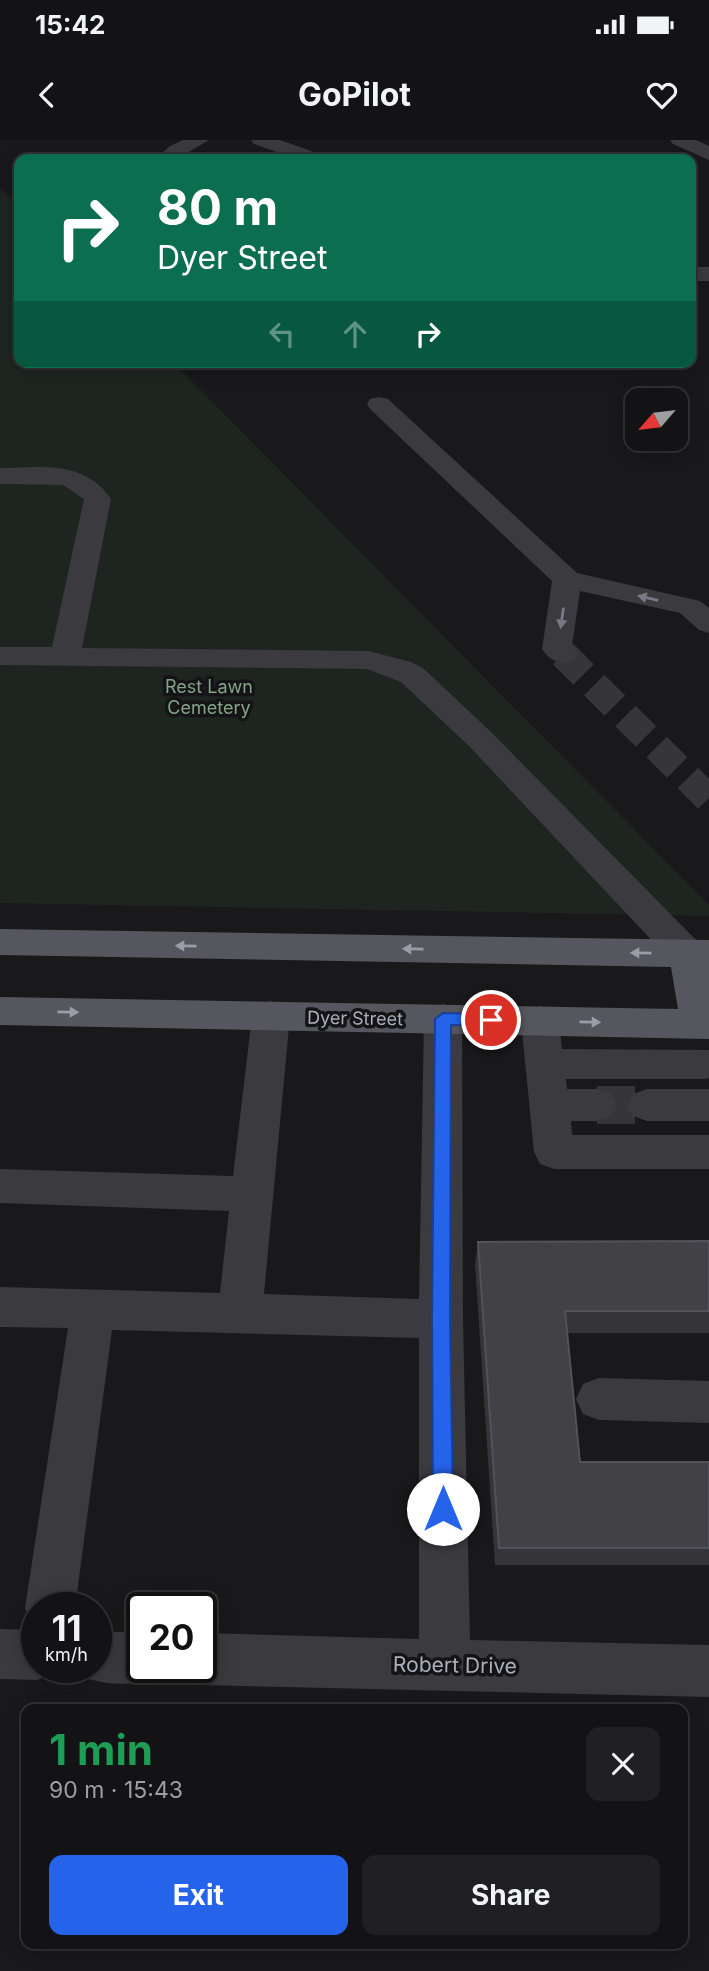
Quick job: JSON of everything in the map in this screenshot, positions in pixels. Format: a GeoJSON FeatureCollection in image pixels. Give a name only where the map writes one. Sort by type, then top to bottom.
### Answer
{"type":"FeatureCollection","features":[{"type":"Feature","properties":{"kind":"main road"},"geometry":{"type":"LineString","coordinates":[[0,942],[698,954],[704,1024]]}},
{"type":"Feature","properties":{"kind":"main road","name":"Dyer Street"},"geometry":{"type":"LineString","coordinates":[[0,1011],[704,1024]]}},
{"type":"Feature","properties":{"kind":"street"},"geometry":{"type":"LineString","coordinates":[[172,154],[199,140]]}},
{"type":"Feature","properties":{"kind":"street"},"geometry":{"type":"LineString","coordinates":[[261,140],[301,154]]}},
{"type":"Feature","properties":{"kind":"street"},"geometry":{"type":"LineString","coordinates":[[680,140],[709,154]]}},
{"type":"Feature","properties":{"kind":"street"},"geometry":{"type":"LineString","coordinates":[[379,404],[567,579],[690,607],[709,624]]}},
{"type":"Feature","properties":{"kind":"street"},"geometry":{"type":"LineString","coordinates":[[0,476],[71,478],[94,490],[98,499],[65,657]]}},
{"type":"Feature","properties":{"kind":"street"},"geometry":{"type":"LineString","coordinates":[[563,654],[558,649],[567,579]]}},
{"type":"Feature","properties":{"kind":"street"},"geometry":{"type":"LineString","coordinates":[[0,656],[368,660],[400,669],[412,675],[481,740],[698,954]]}},
{"type":"Feature","properties":{"kind":"street"},"geometry":{"type":"LineString","coordinates":[[240,1313],[271,1016]]}},
{"type":"Feature","properties":{"kind":"street"},"geometry":{"type":"LineString","coordinates":[[443,1019],[441,1319],[444,1664]]}},
{"type":"Feature","properties":{"kind":"street"},"geometry":{"type":"LineString","coordinates":[[540,1021],[554,1152],[709,1152]]}},
{"type":"Feature","properties":{"kind":"street"},"geometry":{"type":"LineString","coordinates":[[544,1064],[707,1075],[704,1024]]}},
{"type":"Feature","properties":{"kind":"street"},"geometry":{"type":"LineString","coordinates":[[548,1105],[597,1105]]}},
{"type":"Feature","properties":{"kind":"street"},"geometry":{"type":"LineString","coordinates":[[647,1105],[709,1105]]}},
{"type":"Feature","properties":{"kind":"street"},"geometry":{"type":"LineString","coordinates":[[0,1186],[251,1194]]}},
{"type":"Feature","properties":{"kind":"street"},"geometry":{"type":"LineString","coordinates":[[0,1307],[441,1319]]}},
{"type":"Feature","properties":{"kind":"street"},"geometry":{"type":"LineString","coordinates":[[52,1592],[93,1309]]}},
{"type":"Feature","properties":{"kind":"street"},"geometry":{"type":"LineString","coordinates":[[599,1399],[709,1402]]}},
{"type":"Feature","properties":{"kind":"street"},"geometry":{"type":"LineString","coordinates":[[0,1654],[21,1655]]}},
{"type":"Feature","properties":{"kind":"street","name":"Robert Drive"},"geometry":{"type":"LineString","coordinates":[[217,1659],[709,1671]]}},
{"type":"Feature","properties":{"kind":"green space","name":"Rest Lawn Cemetery"},"geometry":{"type":"Polygon","coordinates":[[[0,188],[14,202],[14,368],[179,368],[709,905],[709,916],[0,903],[0,188]]]}},
{"type":"Feature","properties":{"kind":"building"},"geometry":{"type":"Polygon","coordinates":[[[709,1241],[709,1311],[565,1311],[580,1462],[709,1462],[709,1548],[499,1548],[478,1242],[709,1241]]]}},
{"type":"Feature","properties":{"kind":"tunnel"},"geometry":{"type":"LineString","coordinates":[[563,654],[709,799]]}},
{"type":"Feature","properties":{"kind":"tunnel"},"geometry":{"type":"LineString","coordinates":[[597,1105],[647,1105]]}},
{"type":"Feature","properties":{"kind":"route"},"geometry":{"type":"LineString","coordinates":[[443,1509],[443,1019],[491,1020]]}}]}
